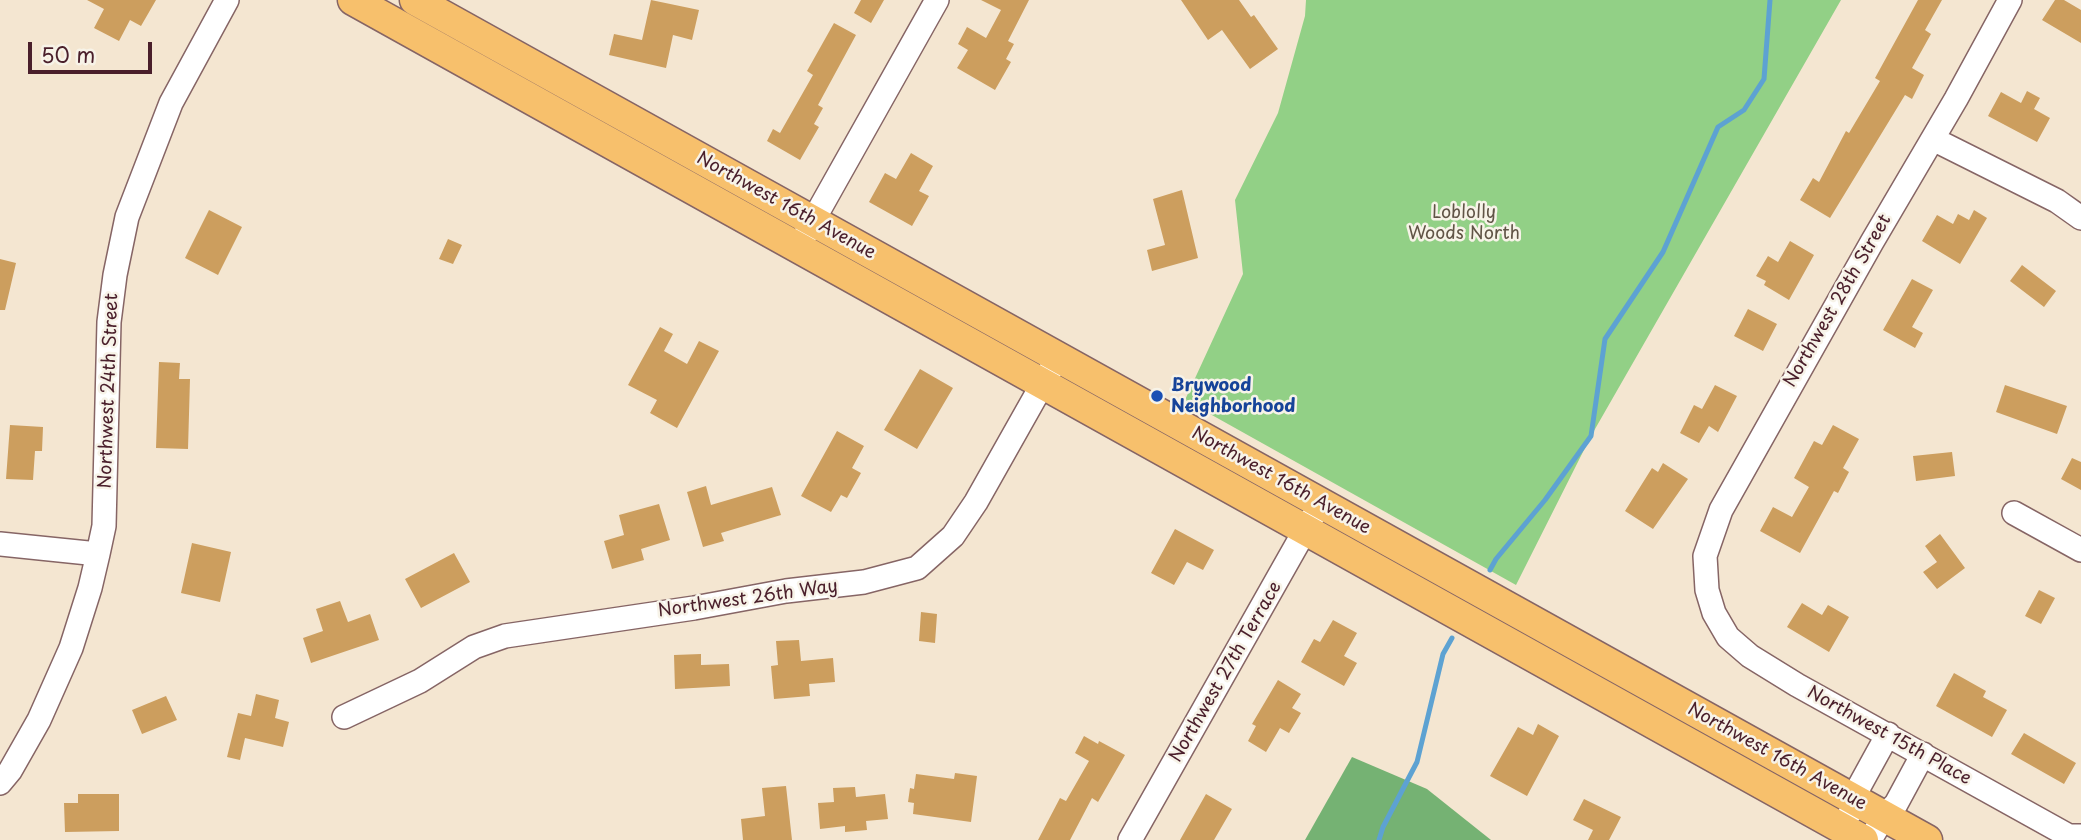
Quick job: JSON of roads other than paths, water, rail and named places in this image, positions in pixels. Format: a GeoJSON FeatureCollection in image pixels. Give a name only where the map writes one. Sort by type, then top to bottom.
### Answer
{"type":"FeatureCollection","features":[{"type":"Feature","properties":{"kind":"main road","name":"Northwest 16th Avenue"},"geometry":{"type":"LineString","coordinates":[[353,0],[798,248],[1320,503],[1855,799],[1866,832]]}},
{"type":"Feature","properties":{"kind":"main road","name":"Northwest 16th Avenue"},"geometry":{"type":"LineString","coordinates":[[415,0],[813,221],[1307,529],[1581,681],[1866,832],[1927,840]]}},
{"type":"Feature","properties":{"kind":"main road"},"geometry":{"type":"LineString","coordinates":[[532,100],[547,73]]}},
{"type":"Feature","properties":{"kind":"main road"},"geometry":{"type":"LineString","coordinates":[[1581,681],[1595,656]]}},
{"type":"Feature","properties":{"kind":"street","name":"Northwest 24th Street"},"geometry":{"type":"LineString","coordinates":[[0,783],[10,771],[39,720],[71,648],[98,554],[104,526],[109,322],[127,217],[171,103],[227,0]]}},
{"type":"Feature","properties":{"kind":"street"},"geometry":{"type":"LineString","coordinates":[[798,248],[937,0]]}},
{"type":"Feature","properties":{"kind":"street","name":"Northwest 28th Street"},"geometry":{"type":"LineString","coordinates":[[1714,612],[1707,590],[1705,556],[1721,510],[2010,0]]}},
{"type":"Feature","properties":{"kind":"street"},"geometry":{"type":"LineString","coordinates":[[1933,138],[2057,201],[2081,218]]}},
{"type":"Feature","properties":{"kind":"street","name":"Northwest 26th Way"},"geometry":{"type":"LineString","coordinates":[[344,717],[420,681],[474,647],[505,636],[864,582],[917,568],[953,536],[976,502],[1050,370]]}},
{"type":"Feature","properties":{"kind":"street","name":"Northwest 27th Terrace"},"geometry":{"type":"LineString","coordinates":[[1130,840],[1320,503]]}},
{"type":"Feature","properties":{"kind":"street"},"geometry":{"type":"LineString","coordinates":[[2014,513],[2081,551]]}},
{"type":"Feature","properties":{"kind":"street"},"geometry":{"type":"LineString","coordinates":[[0,544],[98,554]]}},
{"type":"Feature","properties":{"kind":"street","name":"Northwest 15th Place"},"geometry":{"type":"LineString","coordinates":[[1714,612],[1728,637],[1750,656],[1797,685],[2069,836],[2081,836]]}},
{"type":"Feature","properties":{"kind":"street"},"geometry":{"type":"LineString","coordinates":[[1855,799],[1888,734]]}},
{"type":"Feature","properties":{"kind":"street"},"geometry":{"type":"LineString","coordinates":[[1866,832],[1896,804],[1923,754]]}},
{"type":"Feature","properties":{"kind":"waterway"},"geometry":{"type":"LineString","coordinates":[[1490,570],[1591,436],[1605,339],[1663,252],[1718,127],[1744,110],[1764,79],[1770,0]]}},
{"type":"Feature","properties":{"kind":"waterway"},"geometry":{"type":"LineString","coordinates":[[1379,840],[1417,762],[1443,654],[1452,638]]}},
{"type":"Feature","properties":{"kind":"place","name":"Brywood Neighborhood"},"geometry":{"type":"Point","coordinates":[1157,396]}},
{"type":"Feature","properties":{"kind":"park label","name":"Loblolly Woods North"},"geometry":{"type":"Point","coordinates":[1464,223]}}]}
